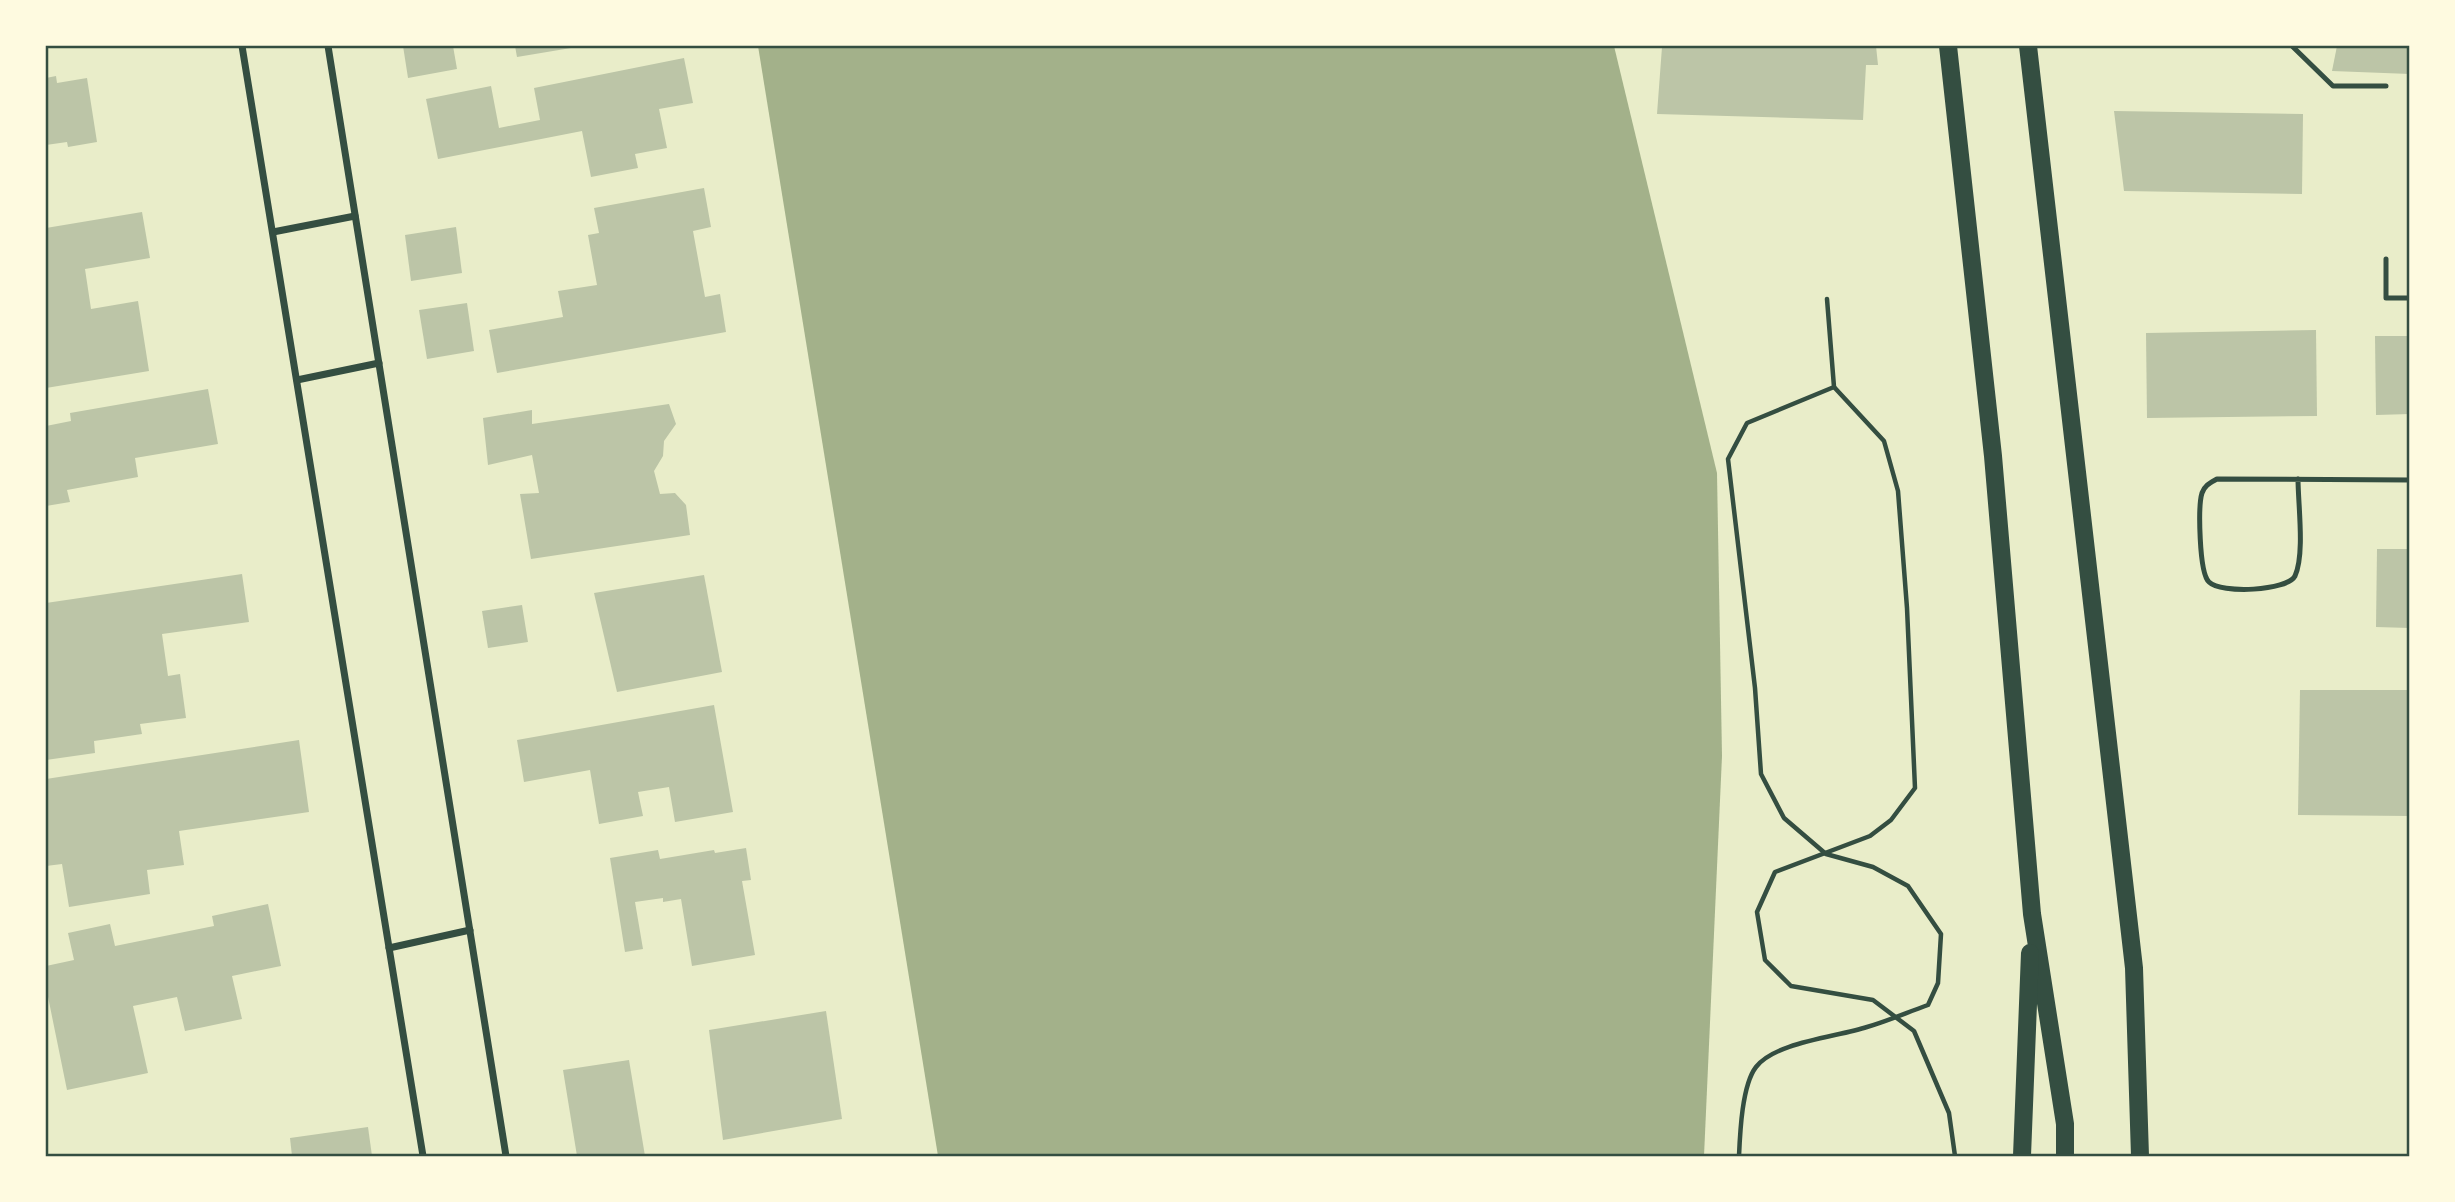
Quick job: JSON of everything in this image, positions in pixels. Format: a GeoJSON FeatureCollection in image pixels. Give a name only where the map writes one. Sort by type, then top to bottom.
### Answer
{"type":"FeatureCollection","features":[{"type":"Feature","properties":{"kind":"main road"},"geometry":{"type":"LineString","coordinates":[[1948,46],[1993,456],[2032,914],[2064,1124],[2064,1157]]}},
{"type":"Feature","properties":{"kind":"main road"},"geometry":{"type":"LineString","coordinates":[[2028,46],[2134,968],[2140,1157]]}},
{"type":"Feature","properties":{"kind":"main road"},"geometry":{"type":"LineString","coordinates":[[2022,1157],[2032,914]]}},
{"type":"Feature","properties":{"kind":"street"},"geometry":{"type":"LineString","coordinates":[[243,46],[423,1157]]}},
{"type":"Feature","properties":{"kind":"street"},"geometry":{"type":"LineString","coordinates":[[328,46],[506,1157]]}},
{"type":"Feature","properties":{"kind":"street"},"geometry":{"type":"LineString","coordinates":[[273,232],[355,215]]}},
{"type":"Feature","properties":{"kind":"street"},"geometry":{"type":"LineString","coordinates":[[297,380],[379,363]]}},
{"type":"Feature","properties":{"kind":"street"},"geometry":{"type":"LineString","coordinates":[[389,948],[470,930]]}},
{"type":"Feature","properties":{"kind":"lane"},"geometry":{"type":"LineString","coordinates":[[2292,46],[2333,86],[2386,86]]}},
{"type":"Feature","properties":{"kind":"lane"},"geometry":{"type":"LineString","coordinates":[[2386,259],[2386,298],[2410,298]]}},
{"type":"Feature","properties":{"kind":"lane"},"geometry":{"type":"LineString","coordinates":[[2298,479],[2299,560],[2294,578],[2281,587],[2221,589],[2209,583],[2202,569],[2201,497],[2206,485],[2217,479],[2298,479],[2410,480]]}},
{"type":"Feature","properties":{"kind":"path"},"geometry":{"type":"LineString","coordinates":[[1827,299],[1834,387],[1884,441],[1898,491],[1907,608],[1915,788],[1891,820],[1870,836],[1775,872],[1756,912],[1765,960],[1791,985],[1873,1000],[1914,1031],[1949,1113],[1955,1157]]}},
{"type":"Feature","properties":{"kind":"path"},"geometry":{"type":"LineString","coordinates":[[1739,1157],[1740,1115],[1754,1069],[1765,1057],[1928,1005],[1938,983],[1941,934],[1908,886],[1873,867],[1826,854],[1784,818],[1761,774],[1755,688],[1728,459],[1747,423],[1834,387]]}},
{"type":"Feature","properties":{"kind":"shaded area"},"geometry":{"type":"Polygon","coordinates":[[[758,46],[1614,46],[1717,473],[1722,756],[1704,1156],[938,1156],[758,46]]]}},
{"type":"Feature","properties":{"kind":"building"},"geometry":{"type":"Polygon","coordinates":[[[403,46],[453,46],[457,69],[408,78],[403,46]]]}},
{"type":"Feature","properties":{"kind":"building"},"geometry":{"type":"Polygon","coordinates":[[[515,46],[577,46],[577,47],[517,57],[515,46]]]}},
{"type":"Feature","properties":{"kind":"building"},"geometry":{"type":"Polygon","coordinates":[[[1876,46],[1878,65],[1866,65],[1863,120],[1657,114],[1662,47],[1876,46]]]}},
{"type":"Feature","properties":{"kind":"building"},"geometry":{"type":"Polygon","coordinates":[[[2337,46],[2410,46],[2410,74],[2332,71],[2337,46]]]}},
{"type":"Feature","properties":{"kind":"building"},"geometry":{"type":"Polygon","coordinates":[[[684,58],[693,103],[659,109],[667,148],[635,154],[638,168],[591,177],[582,131],[438,159],[426,99],[491,86],[499,128],[540,120],[534,88],[684,58]]]}},
{"type":"Feature","properties":{"kind":"building"},"geometry":{"type":"Polygon","coordinates":[[[56,76],[57,83],[87,78],[97,142],[68,147],[67,142],[46,145],[46,78],[56,76]]]}},
{"type":"Feature","properties":{"kind":"building"},"geometry":{"type":"Polygon","coordinates":[[[2114,111],[2303,114],[2302,194],[2124,191],[2114,111]]]}},
{"type":"Feature","properties":{"kind":"building"},"geometry":{"type":"Polygon","coordinates":[[[704,188],[711,227],[693,231],[705,297],[720,294],[726,332],[497,373],[489,330],[563,317],[558,291],[597,285],[588,235],[599,233],[594,208],[704,188]]]}},
{"type":"Feature","properties":{"kind":"building"},"geometry":{"type":"Polygon","coordinates":[[[142,212],[150,258],[85,269],[91,309],[138,301],[149,371],[46,388],[46,228],[142,212]]]}},
{"type":"Feature","properties":{"kind":"building"},"geometry":{"type":"Polygon","coordinates":[[[456,227],[462,273],[411,281],[405,235],[456,227]]]}},
{"type":"Feature","properties":{"kind":"building"},"geometry":{"type":"Polygon","coordinates":[[[467,303],[474,351],[427,359],[419,310],[467,303]]]}},
{"type":"Feature","properties":{"kind":"building"},"geometry":{"type":"Polygon","coordinates":[[[2316,330],[2317,416],[2147,418],[2146,333],[2316,330]]]}},
{"type":"Feature","properties":{"kind":"building"},"geometry":{"type":"Polygon","coordinates":[[[2375,336],[2410,336],[2410,414],[2376,415],[2375,336]]]}},
{"type":"Feature","properties":{"kind":"building"},"geometry":{"type":"Polygon","coordinates":[[[208,389],[218,444],[135,458],[138,477],[67,490],[70,502],[46,506],[46,426],[71,421],[70,413],[208,389]]]}},
{"type":"Feature","properties":{"kind":"building"},"geometry":{"type":"Polygon","coordinates":[[[669,404],[676,424],[664,441],[663,456],[654,471],[660,494],[675,493],[686,505],[690,535],[531,559],[520,494],[539,493],[532,455],[488,465],[483,418],[532,410],[532,424],[669,404]]]}},
{"type":"Feature","properties":{"kind":"building"},"geometry":{"type":"Polygon","coordinates":[[[2377,549],[2410,549],[2410,628],[2376,627],[2377,549]]]}},
{"type":"Feature","properties":{"kind":"building"},"geometry":{"type":"Polygon","coordinates":[[[242,574],[249,622],[162,634],[168,676],[180,674],[186,718],[140,724],[142,734],[94,741],[95,753],[46,760],[46,603],[242,574]]]}},
{"type":"Feature","properties":{"kind":"building"},"geometry":{"type":"Polygon","coordinates":[[[704,575],[722,672],[617,692],[594,593],[704,575]]]}},
{"type":"Feature","properties":{"kind":"building"},"geometry":{"type":"Polygon","coordinates":[[[522,605],[528,642],[488,648],[482,611],[522,605]]]}},
{"type":"Feature","properties":{"kind":"building"},"geometry":{"type":"Polygon","coordinates":[[[2300,690],[2410,690],[2410,816],[2298,815],[2300,690]]]}},
{"type":"Feature","properties":{"kind":"building"},"geometry":{"type":"Polygon","coordinates":[[[714,705],[733,812],[675,822],[669,787],[638,792],[643,816],[599,824],[590,770],[524,782],[517,740],[714,705]]]}},
{"type":"Feature","properties":{"kind":"building"},"geometry":{"type":"Polygon","coordinates":[[[299,740],[309,812],[179,831],[184,865],[147,870],[150,894],[69,907],[62,864],[46,866],[46,779],[299,740]]]}},
{"type":"Feature","properties":{"kind":"building"},"geometry":{"type":"Polygon","coordinates":[[[746,848],[751,880],[742,881],[755,955],[692,966],[681,899],[663,902],[663,898],[635,902],[643,949],[625,952],[610,858],[658,850],[660,859],[746,848]]]}},
{"type":"Feature","properties":{"kind":"building"},"geometry":{"type":"Polygon","coordinates":[[[268,904],[281,966],[232,976],[242,1019],[185,1031],[177,997],[133,1006],[148,1073],[67,1090],[46,987],[46,966],[74,960],[68,933],[110,924],[115,946],[214,926],[212,916],[268,904]]]}},
{"type":"Feature","properties":{"kind":"building"},"geometry":{"type":"Polygon","coordinates":[[[826,1011],[842,1119],[723,1140],[709,1030],[826,1011]]]}},
{"type":"Feature","properties":{"kind":"building"},"geometry":{"type":"Polygon","coordinates":[[[629,1060],[645,1156],[577,1156],[563,1070],[629,1060]]]}},
{"type":"Feature","properties":{"kind":"building"},"geometry":{"type":"Polygon","coordinates":[[[368,1127],[372,1156],[292,1156],[290,1138],[368,1127]]]}}]}
